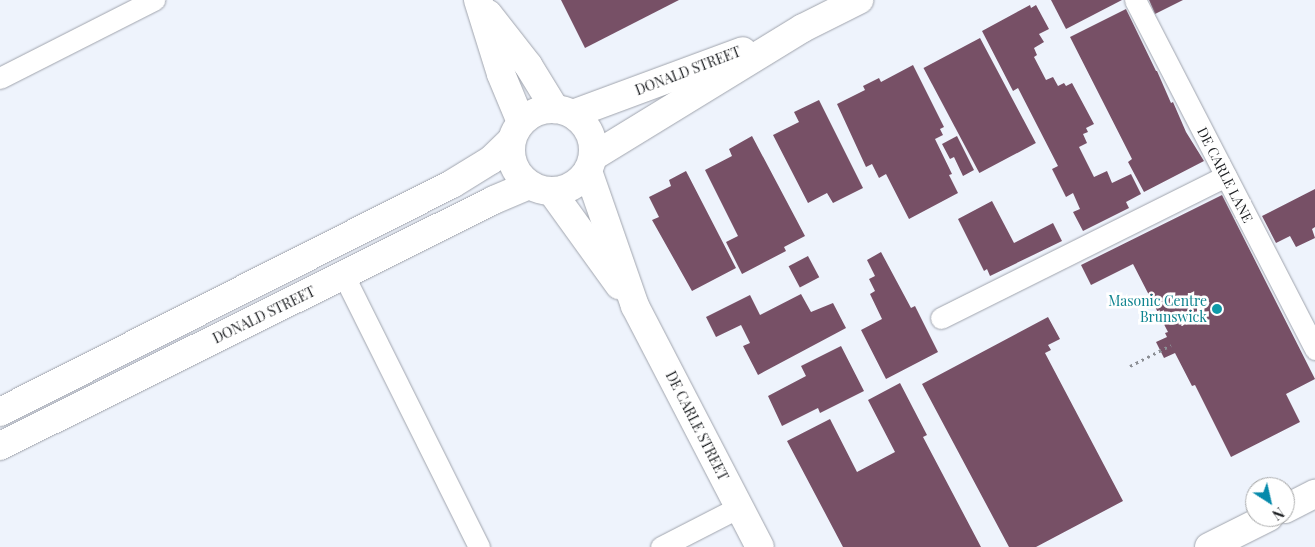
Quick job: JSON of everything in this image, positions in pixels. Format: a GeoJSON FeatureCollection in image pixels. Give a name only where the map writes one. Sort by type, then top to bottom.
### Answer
{"type":"FeatureCollection","features":[{"type":"Feature","properties":{"kind":"street","name":"DONALD STREET"},"geometry":{"type":"LineString","coordinates":[[591,163],[803,28],[859,0]]}},
{"type":"Feature","properties":{"kind":"street"},"geometry":{"type":"LineString","coordinates":[[480,4],[564,112]]}},
{"type":"Feature","properties":{"kind":"street"},"geometry":{"type":"LineString","coordinates":[[0,412],[452,184],[491,160],[516,132],[542,110],[564,112],[583,122],[590,132],[591,163],[573,186],[540,189],[520,177],[513,166],[510,154],[516,132],[480,4]]}},
{"type":"Feature","properties":{"kind":"street","name":"DONALD STREET"},"geometry":{"type":"LineString","coordinates":[[564,112],[803,28]]}},
{"type":"Feature","properties":{"kind":"street","name":"DE CARLE STREET"},"geometry":{"type":"LineString","coordinates":[[591,163],[635,306],[760,547]]}},
{"type":"Feature","properties":{"kind":"street","name":"DONALD STREET"},"geometry":{"type":"LineString","coordinates":[[0,446],[494,200],[540,189]]}},
{"type":"Feature","properties":{"kind":"street","name":"DE CARLE STREET"},"geometry":{"type":"LineString","coordinates":[[540,189],[635,306]]}},
{"type":"Feature","properties":{"kind":"street"},"geometry":{"type":"LineString","coordinates":[[1295,504],[1315,494]]}},
{"type":"Feature","properties":{"kind":"street"},"geometry":{"type":"LineString","coordinates":[[1209,547],[1249,527]]}},
{"type":"Feature","properties":{"kind":"lane"},"geometry":{"type":"LineString","coordinates":[[0,78],[154,0]]}},
{"type":"Feature","properties":{"kind":"lane","name":"DE CARLE LANE"},"geometry":{"type":"LineString","coordinates":[[1135,0],[1315,349]]}},
{"type":"Feature","properties":{"kind":"lane"},"geometry":{"type":"LineString","coordinates":[[941,318],[1226,176]]}},
{"type":"Feature","properties":{"kind":"lane"},"geometry":{"type":"LineString","coordinates":[[344,276],[479,547]]}},
{"type":"Feature","properties":{"kind":"lane"},"geometry":{"type":"LineString","coordinates":[[661,547],[739,507]]}},
{"type":"Feature","properties":{"kind":"path"},"geometry":{"type":"LineString","coordinates":[[1130,366],[1171,345]]}},
{"type":"Feature","properties":{"kind":"building"},"geometry":{"type":"Polygon","coordinates":[[[561,0],[679,0],[585,48],[561,0]]]}},
{"type":"Feature","properties":{"kind":"building"},"geometry":{"type":"Polygon","coordinates":[[[1051,0],[1122,0],[1066,29],[1051,0]]]}},
{"type":"Feature","properties":{"kind":"building"},"geometry":{"type":"Polygon","coordinates":[[[1149,0],[1183,0],[1155,14],[1149,0]]]}},
{"type":"Feature","properties":{"kind":"building"},"geometry":{"type":"Polygon","coordinates":[[[1030,5],[1031,8],[1036,5],[1049,29],[1039,34],[1044,42],[1034,48],[1037,55],[1034,57],[1046,80],[1053,77],[1058,86],[1064,83],[1066,86],[1072,83],[1094,124],[1086,128],[1088,132],[1083,134],[1087,143],[1079,147],[1094,177],[1107,171],[1112,183],[1131,174],[1141,194],[1126,202],[1129,208],[1083,231],[1073,212],[1080,209],[1073,193],[1066,197],[1052,169],[1058,166],[1018,88],[1013,91],[982,31],[1030,5]]]}},
{"type":"Feature","properties":{"kind":"building"},"geometry":{"type":"Polygon","coordinates":[[[1126,9],[1171,103],[1173,102],[1186,132],[1204,161],[1144,192],[1128,162],[1132,159],[1070,37],[1126,9]]]}},
{"type":"Feature","properties":{"kind":"building"},"geometry":{"type":"Polygon","coordinates":[[[980,38],[1036,143],[979,173],[923,68],[980,38]]]}},
{"type":"Feature","properties":{"kind":"building"},"geometry":{"type":"Polygon","coordinates":[[[913,65],[944,127],[940,129],[943,135],[935,139],[952,174],[949,175],[958,193],[909,219],[886,174],[879,178],[872,164],[866,167],[837,104],[865,90],[863,86],[879,78],[881,82],[913,65]]]}},
{"type":"Feature","properties":{"kind":"building"},"geometry":{"type":"Polygon","coordinates":[[[819,100],[863,188],[833,203],[827,193],[808,203],[773,135],[799,122],[794,112],[819,100]]]}},
{"type":"Feature","properties":{"kind":"building"},"geometry":{"type":"Polygon","coordinates":[[[752,136],[805,236],[784,247],[786,251],[742,274],[726,242],[738,236],[705,170],[732,156],[729,149],[752,136]]]}},
{"type":"Feature","properties":{"kind":"building"},"geometry":{"type":"Polygon","coordinates":[[[957,136],[974,170],[963,176],[954,157],[950,159],[942,144],[957,136]]]}},
{"type":"Feature","properties":{"kind":"building"},"geometry":{"type":"Polygon","coordinates":[[[686,171],[736,268],[692,291],[652,220],[659,217],[649,197],[671,186],[669,180],[686,171]]]}},
{"type":"Feature","properties":{"kind":"building"},"geometry":{"type":"Polygon","coordinates":[[[1315,189],[1315,227],[1312,229],[1315,238],[1296,247],[1290,236],[1276,243],[1262,216],[1315,189]]]}},
{"type":"Feature","properties":{"kind":"building","name":"Masonic Centre Brunswick"},"geometry":{"type":"Polygon","coordinates":[[[1222,195],[1315,379],[1286,394],[1300,422],[1231,457],[1195,385],[1192,386],[1175,353],[1164,358],[1156,342],[1167,337],[1165,333],[1168,332],[1133,264],[1091,285],[1081,265],[1222,195]]]}},
{"type":"Feature","properties":{"kind":"building"},"geometry":{"type":"Polygon","coordinates":[[[992,201],[1014,243],[1053,223],[1062,241],[990,276],[987,269],[984,271],[958,219],[992,201]]]}},
{"type":"Feature","properties":{"kind":"building"},"geometry":{"type":"Polygon","coordinates":[[[881,252],[911,308],[915,306],[938,352],[886,379],[861,330],[882,319],[870,294],[875,291],[869,279],[875,276],[867,260],[881,252]]]}},
{"type":"Feature","properties":{"kind":"building"},"geometry":{"type":"Polygon","coordinates":[[[808,256],[819,277],[800,288],[789,266],[808,256]]]}},
{"type":"Feature","properties":{"kind":"building"},"geometry":{"type":"Polygon","coordinates":[[[801,294],[811,312],[833,303],[846,328],[758,375],[743,346],[750,343],[741,325],[716,337],[706,317],[750,295],[760,315],[801,294]]]}},
{"type":"Feature","properties":{"kind":"building"},"geometry":{"type":"Polygon","coordinates":[[[1048,317],[1060,339],[1048,345],[1051,350],[1045,353],[1123,501],[1036,547],[1009,547],[922,384],[1048,317]]]}},
{"type":"Feature","properties":{"kind":"building"},"geometry":{"type":"Polygon","coordinates":[[[841,346],[864,391],[820,413],[818,408],[782,426],[768,396],[806,376],[801,366],[841,346]]]}},
{"type":"Feature","properties":{"kind":"building"},"geometry":{"type":"Polygon","coordinates":[[[900,383],[927,435],[923,437],[981,547],[843,547],[787,441],[830,419],[857,472],[895,452],[868,400],[900,383]]]}},
{"type":"Feature","properties":{"kind":"place","name":"Masonic Centre Brunswick"},"geometry":{"type":"Point","coordinates":[1217,309]}}]}
